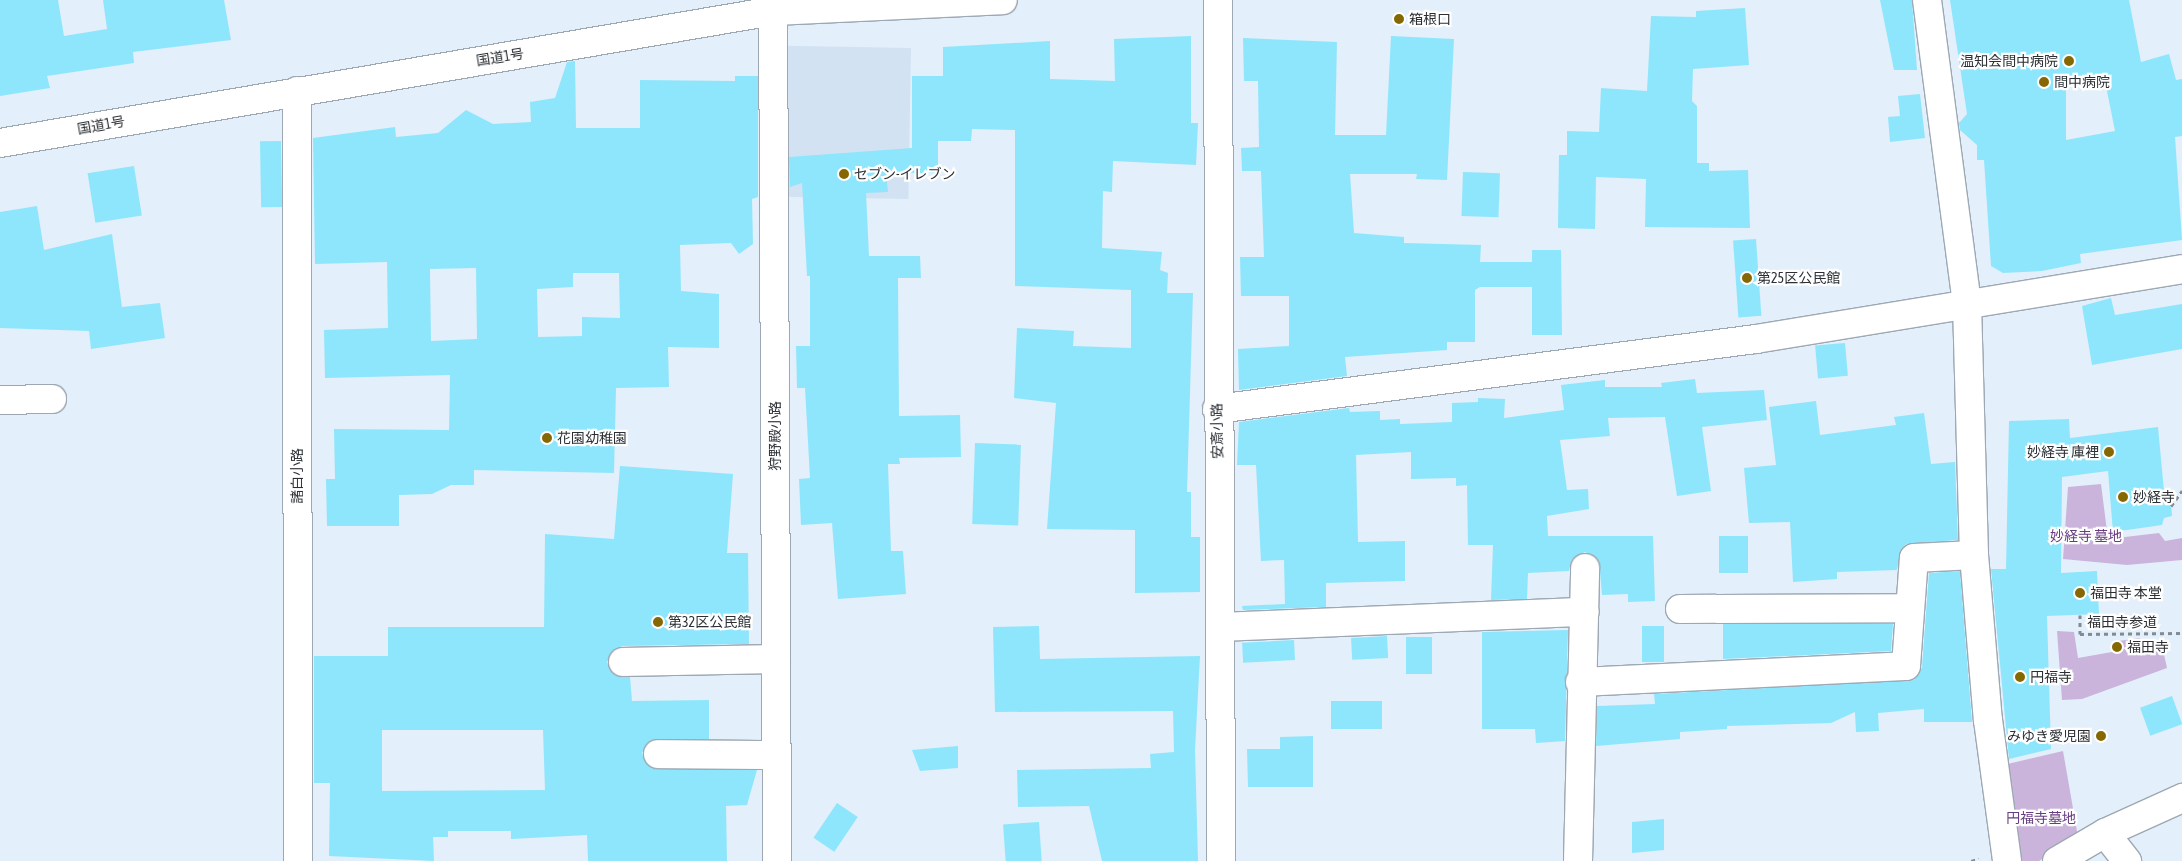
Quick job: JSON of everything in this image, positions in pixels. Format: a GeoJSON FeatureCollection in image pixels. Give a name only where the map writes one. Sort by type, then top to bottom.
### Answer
{"type":"FeatureCollection","features":[{"type":"Feature","properties":{"kind":"main road","name":"国道1号"},"geometry":{"type":"LineString","coordinates":[[0,143],[772,6],[1003,0]]}},
{"type":"Feature","properties":{"kind":"main road","name":"安斎小路"},"geometry":{"type":"LineString","coordinates":[[1218,0],[1217,409],[1221,861]]}},
{"type":"Feature","properties":{"kind":"main road"},"geometry":{"type":"LineString","coordinates":[[1927,0],[1967,304],[1974,555],[1988,720],[2007,861]]}},
{"type":"Feature","properties":{"kind":"main road","name":"狩野殿小路"},"geometry":{"type":"LineString","coordinates":[[772,6],[777,861]]}},
{"type":"Feature","properties":{"kind":"main road","name":"諸白小路"},"geometry":{"type":"LineString","coordinates":[[296,91],[298,861]]}},
{"type":"Feature","properties":{"kind":"main road"},"geometry":{"type":"LineString","coordinates":[[1217,409],[1756,339],[2182,269]]}},
{"type":"Feature","properties":{"kind":"main road"},"geometry":{"type":"LineString","coordinates":[[0,400],[52,399]]}},
{"type":"Feature","properties":{"kind":"main road"},"geometry":{"type":"LineString","coordinates":[[1580,682],[1906,666],[1914,558],[1974,555]]}},
{"type":"Feature","properties":{"kind":"main road"},"geometry":{"type":"LineString","coordinates":[[1578,861],[1580,682],[1585,612],[1585,568]]}},
{"type":"Feature","properties":{"kind":"main road"},"geometry":{"type":"LineString","coordinates":[[1680,609],[1910,608]]}},
{"type":"Feature","properties":{"kind":"main road"},"geometry":{"type":"LineString","coordinates":[[1220,627],[1585,612]]}},
{"type":"Feature","properties":{"kind":"main road"},"geometry":{"type":"LineString","coordinates":[[624,662],[776,659]]}},
{"type":"Feature","properties":{"kind":"main road"},"geometry":{"type":"LineString","coordinates":[[658,754],[777,755]]}},
{"type":"Feature","properties":{"kind":"main road"},"geometry":{"type":"LineString","coordinates":[[2057,861],[2105,833],[2182,798]]}},
{"type":"Feature","properties":{"kind":"main road"},"geometry":{"type":"LineString","coordinates":[[2105,833],[2127,861]]}},
{"type":"Feature","properties":{"kind":"path"},"geometry":{"type":"LineString","coordinates":[[2171,506],[2182,491]]}},
{"type":"Feature","properties":{"kind":"path","name":"福田寺参道"},"geometry":{"type":"LineString","coordinates":[[2080,614],[2080,634],[2182,633]]}},
{"type":"Feature","properties":{"kind":"shaded area"},"geometry":{"type":"Polygon","coordinates":[[[784,46],[911,48],[908,199],[781,197],[784,46]]]}},
{"type":"Feature","properties":{"kind":"green space","name":"妙経寺 墓地"},"geometry":{"type":"Polygon","coordinates":[[[2101,484],[2108,539],[2159,533],[2165,541],[2182,538],[2182,560],[2127,565],[2063,559],[2068,487],[2101,484]]]}},
{"type":"Feature","properties":{"kind":"green space"},"geometry":{"type":"Polygon","coordinates":[[[2057,631],[2074,632],[2078,658],[2112,652],[2119,641],[2139,638],[2162,645],[2167,668],[2082,699],[2062,700],[2057,631]]]}},
{"type":"Feature","properties":{"kind":"green space","name":"円福寺墓地"},"geometry":{"type":"Polygon","coordinates":[[[2063,751],[2078,837],[2039,861],[2013,861],[1999,766],[2063,751]]]}},
{"type":"Feature","properties":{"kind":"building"},"geometry":{"type":"Polygon","coordinates":[[[0,0],[58,0],[64,36],[107,29],[103,0],[224,0],[231,40],[133,52],[134,63],[47,76],[50,88],[0,96],[0,0]]]}},
{"type":"Feature","properties":{"kind":"building"},"geometry":{"type":"Polygon","coordinates":[[[1880,0],[1912,0],[1917,70],[1894,70],[1880,0]]]}},
{"type":"Feature","properties":{"kind":"building"},"geometry":{"type":"Polygon","coordinates":[[[1950,0],[2129,0],[2141,62],[2169,54],[2176,80],[2182,79],[2182,136],[2175,137],[2182,240],[2080,254],[2081,263],[2042,271],[2003,273],[1991,266],[1984,160],[1977,160],[1977,145],[1960,130],[1959,123],[1967,114],[1950,0]],[[2104,76],[2066,84],[2066,140],[2115,131],[2104,76]]]}},
{"type":"Feature","properties":{"kind":"building"},"geometry":{"type":"Polygon","coordinates":[[[1745,8],[1749,65],[1693,69],[1692,101],[1697,106],[1697,163],[1709,163],[1709,171],[1748,170],[1750,228],[1645,227],[1646,179],[1596,177],[1595,229],[1558,228],[1559,155],[1567,155],[1567,131],[1599,132],[1601,88],[1647,91],[1651,16],[1696,17],[1696,11],[1745,8]]]}},
{"type":"Feature","properties":{"kind":"building"},"geometry":{"type":"Polygon","coordinates":[[[1191,36],[1191,123],[1198,123],[1196,165],[1113,161],[1112,192],[1103,191],[1102,248],[1162,252],[1160,270],[1168,273],[1167,293],[1193,293],[1187,492],[1191,492],[1191,537],[1200,537],[1200,592],[1135,593],[1135,530],[1047,529],[1056,403],[1014,398],[1017,328],[1074,331],[1073,346],[1131,348],[1131,290],[1015,286],[1015,130],[972,129],[971,141],[938,141],[938,173],[886,173],[888,192],[866,193],[869,256],[920,256],[921,278],[898,278],[899,416],[960,415],[961,457],[899,458],[900,464],[888,464],[891,551],[903,551],[906,594],[838,599],[832,523],[801,525],[799,479],[810,478],[805,388],[797,388],[796,346],[810,346],[810,276],[807,276],[802,183],[790,187],[789,157],[912,148],[912,76],[943,76],[943,47],[1050,41],[1050,79],[1115,81],[1114,39],[1191,36]]]}},
{"type":"Feature","properties":{"kind":"building"},"geometry":{"type":"Polygon","coordinates":[[[1391,36],[1454,39],[1447,180],[1416,179],[1417,174],[1350,174],[1354,233],[1404,237],[1404,243],[1481,245],[1480,262],[1532,262],[1532,250],[1561,250],[1562,335],[1532,335],[1532,287],[1480,287],[1475,290],[1475,342],[1447,342],[1447,350],[1345,357],[1347,376],[1239,390],[1238,349],[1289,346],[1289,296],[1241,296],[1240,257],[1264,257],[1261,171],[1242,171],[1241,148],[1259,147],[1258,81],[1244,81],[1243,38],[1337,42],[1335,135],[1386,135],[1391,36]]]}},
{"type":"Feature","properties":{"kind":"building"},"geometry":{"type":"Polygon","coordinates":[[[575,61],[576,128],[640,128],[640,80],[735,81],[735,76],[758,76],[758,197],[752,199],[753,244],[739,254],[731,243],[680,245],[681,291],[719,294],[719,348],[668,347],[669,387],[616,388],[614,473],[474,470],[474,485],[451,485],[432,494],[399,495],[399,526],[327,526],[326,479],[335,479],[334,429],[449,430],[450,375],[325,378],[324,330],[388,328],[387,262],[315,264],[313,138],[395,127],[396,137],[438,133],[466,110],[493,124],[531,122],[530,102],[555,98],[567,62],[575,61]],[[476,268],[430,269],[431,341],[477,339],[476,268]],[[573,273],[573,287],[537,289],[538,337],[582,336],[582,317],[620,318],[619,273],[573,273]]]}},
{"type":"Feature","properties":{"kind":"building"},"geometry":{"type":"Polygon","coordinates":[[[1920,94],[1925,138],[1890,142],[1888,117],[1900,116],[1898,96],[1920,94]]]}},
{"type":"Feature","properties":{"kind":"building"},"geometry":{"type":"Polygon","coordinates":[[[260,141],[281,141],[282,207],[261,207],[260,141]]]}},
{"type":"Feature","properties":{"kind":"building"},"geometry":{"type":"Polygon","coordinates":[[[134,166],[142,215],[95,223],[88,173],[134,166]]]}},
{"type":"Feature","properties":{"kind":"building"},"geometry":{"type":"Polygon","coordinates":[[[1463,172],[1500,173],[1498,217],[1461,216],[1463,172]]]}},
{"type":"Feature","properties":{"kind":"building"},"geometry":{"type":"Polygon","coordinates":[[[37,206],[44,250],[112,234],[122,307],[160,303],[165,338],[91,349],[89,331],[0,328],[0,212],[37,206]]]}},
{"type":"Feature","properties":{"kind":"building","name":"第25区公民館"},"geometry":{"type":"Polygon","coordinates":[[[1756,239],[1761,316],[1738,317],[1733,241],[1756,239]]]}},
{"type":"Feature","properties":{"kind":"building"},"geometry":{"type":"Polygon","coordinates":[[[2111,298],[2115,315],[2182,304],[2182,349],[2092,365],[2082,306],[2111,298]]]}},
{"type":"Feature","properties":{"kind":"building"},"geometry":{"type":"Polygon","coordinates":[[[1845,343],[1848,376],[1818,378],[1815,346],[1845,343]]]}},
{"type":"Feature","properties":{"kind":"building"},"geometry":{"type":"Polygon","coordinates":[[[1695,379],[1697,393],[1764,390],[1767,420],[1702,427],[1711,491],[1677,496],[1665,417],[1608,418],[1610,436],[1560,440],[1567,490],[1588,489],[1589,509],[1547,516],[1548,536],[1653,536],[1655,601],[1628,602],[1628,594],[1602,595],[1599,561],[1585,552],[1572,559],[1569,571],[1528,573],[1527,599],[1491,600],[1493,545],[1468,545],[1467,485],[1456,486],[1456,478],[1411,479],[1411,452],[1356,455],[1358,542],[1405,541],[1405,581],[1326,583],[1326,607],[1243,610],[1242,606],[1285,604],[1284,560],[1261,561],[1256,465],[1237,465],[1239,422],[1349,408],[1350,412],[1380,411],[1380,420],[1400,419],[1400,424],[1452,422],[1452,403],[1478,402],[1478,398],[1505,399],[1504,418],[1564,410],[1561,385],[1605,380],[1605,387],[1662,387],[1661,383],[1695,379]]]}},
{"type":"Feature","properties":{"kind":"building"},"geometry":{"type":"Polygon","coordinates":[[[1816,401],[1820,435],[1896,425],[1894,417],[1924,413],[1931,464],[1955,462],[1958,540],[1906,544],[1901,550],[1897,570],[1837,572],[1837,579],[1793,582],[1790,522],[1749,523],[1744,468],[1776,465],[1769,407],[1816,401]]]}},
{"type":"Feature","properties":{"kind":"building"},"geometry":{"type":"Polygon","coordinates":[[[2069,419],[2070,438],[2158,427],[2164,491],[2170,491],[2172,516],[2164,518],[2162,525],[2113,532],[2108,471],[2062,477],[2061,573],[2097,571],[2099,614],[2047,616],[2051,749],[2009,759],[1991,569],[2006,569],[2009,421],[2069,419]]]}},
{"type":"Feature","properties":{"kind":"building"},"geometry":{"type":"Polygon","coordinates":[[[975,443],[1021,445],[1018,526],[972,524],[975,443]]]}},
{"type":"Feature","properties":{"kind":"building"},"geometry":{"type":"Polygon","coordinates":[[[620,466],[733,474],[727,553],[748,553],[749,644],[623,646],[615,649],[607,662],[615,675],[630,677],[632,701],[709,700],[709,739],[651,740],[642,753],[650,767],[757,770],[747,805],[726,806],[727,861],[588,861],[587,835],[511,839],[511,831],[448,831],[448,837],[433,837],[434,861],[329,856],[330,783],[314,783],[314,656],[388,656],[388,627],[544,627],[545,534],[614,539],[620,466]],[[382,730],[382,791],[545,790],[543,730],[382,730]]]}},
{"type":"Feature","properties":{"kind":"building"},"geometry":{"type":"Polygon","coordinates":[[[1719,536],[1748,536],[1748,573],[1719,573],[1719,536]]]}},
{"type":"Feature","properties":{"kind":"building"},"geometry":{"type":"Polygon","coordinates":[[[1960,571],[1972,722],[1924,722],[1924,709],[1878,713],[1879,731],[1856,732],[1855,712],[1831,723],[1727,726],[1727,729],[1680,732],[1680,739],[1596,746],[1597,706],[1655,704],[1654,694],[1914,680],[1922,667],[1929,573],[1960,571]]]}},
{"type":"Feature","properties":{"kind":"building"},"geometry":{"type":"Polygon","coordinates":[[[1723,624],[1893,624],[1891,651],[1723,659],[1723,624]]]}},
{"type":"Feature","properties":{"kind":"building"},"geometry":{"type":"Polygon","coordinates":[[[1039,626],[1040,659],[1200,656],[1195,750],[1198,861],[1102,861],[1089,806],[1018,807],[1017,770],[1151,768],[1150,754],[1174,752],[1173,711],[995,712],[993,627],[1039,626]]]}},
{"type":"Feature","properties":{"kind":"building"},"geometry":{"type":"Polygon","coordinates":[[[1642,626],[1664,626],[1664,662],[1642,662],[1642,626]]]}},
{"type":"Feature","properties":{"kind":"building"},"geometry":{"type":"Polygon","coordinates":[[[1568,630],[1565,741],[1536,743],[1535,729],[1482,729],[1482,632],[1568,630]]]}},
{"type":"Feature","properties":{"kind":"building"},"geometry":{"type":"Polygon","coordinates":[[[1387,636],[1388,658],[1352,660],[1351,638],[1387,636]]]}},
{"type":"Feature","properties":{"kind":"building"},"geometry":{"type":"Polygon","coordinates":[[[1406,637],[1432,637],[1432,674],[1406,674],[1406,637]]]}},
{"type":"Feature","properties":{"kind":"building"},"geometry":{"type":"Polygon","coordinates":[[[1294,640],[1295,660],[1243,663],[1242,643],[1294,640]]]}},
{"type":"Feature","properties":{"kind":"building"},"geometry":{"type":"Polygon","coordinates":[[[2172,696],[2182,724],[2150,736],[2140,708],[2172,696]]]}},
{"type":"Feature","properties":{"kind":"building"},"geometry":{"type":"Polygon","coordinates":[[[1331,701],[1382,701],[1382,729],[1331,729],[1331,701]]]}},
{"type":"Feature","properties":{"kind":"building"},"geometry":{"type":"Polygon","coordinates":[[[1313,736],[1313,787],[1248,787],[1247,749],[1280,749],[1280,737],[1313,736]]]}},
{"type":"Feature","properties":{"kind":"building"},"geometry":{"type":"Polygon","coordinates":[[[958,746],[958,768],[920,771],[912,750],[958,746]]]}},
{"type":"Feature","properties":{"kind":"building"},"geometry":{"type":"Polygon","coordinates":[[[837,803],[858,817],[834,852],[814,838],[837,803]]]}},
{"type":"Feature","properties":{"kind":"building"},"geometry":{"type":"Polygon","coordinates":[[[1664,819],[1664,850],[1632,853],[1632,822],[1664,819]]]}},
{"type":"Feature","properties":{"kind":"building"},"geometry":{"type":"Polygon","coordinates":[[[1039,822],[1042,861],[1006,861],[1003,825],[1039,822]]]}},
{"type":"Feature","properties":{"kind":"place","name":"箱根口"},"geometry":{"type":"Point","coordinates":[1399,19]}},
{"type":"Feature","properties":{"kind":"place","name":"温知会間中病院"},"geometry":{"type":"Point","coordinates":[2069,61]}},
{"type":"Feature","properties":{"kind":"place","name":"間中病院"},"geometry":{"type":"Point","coordinates":[2044,82]}},
{"type":"Feature","properties":{"kind":"place","name":"セブン-イレブン"},"geometry":{"type":"Point","coordinates":[844,174]}},
{"type":"Feature","properties":{"kind":"place","name":"第25区公民館"},"geometry":{"type":"Point","coordinates":[1747,278]}},
{"type":"Feature","properties":{"kind":"place","name":"花園幼稚園"},"geometry":{"type":"Point","coordinates":[547,438]}},
{"type":"Feature","properties":{"kind":"place","name":"妙経寺 庫裡"},"geometry":{"type":"Point","coordinates":[2109,452]}},
{"type":"Feature","properties":{"kind":"place","name":"妙経寺"},"geometry":{"type":"Point","coordinates":[2123,497]}},
{"type":"Feature","properties":{"kind":"place","name":"福田寺 本堂"},"geometry":{"type":"Point","coordinates":[2080,593]}},
{"type":"Feature","properties":{"kind":"place","name":"第32区公民館"},"geometry":{"type":"Point","coordinates":[658,622]}},
{"type":"Feature","properties":{"kind":"place","name":"福田寺"},"geometry":{"type":"Point","coordinates":[2117,647]}},
{"type":"Feature","properties":{"kind":"place","name":"円福寺"},"geometry":{"type":"Point","coordinates":[2020,677]}},
{"type":"Feature","properties":{"kind":"place","name":"みゆき愛児園"},"geometry":{"type":"Point","coordinates":[2101,736]}}]}
